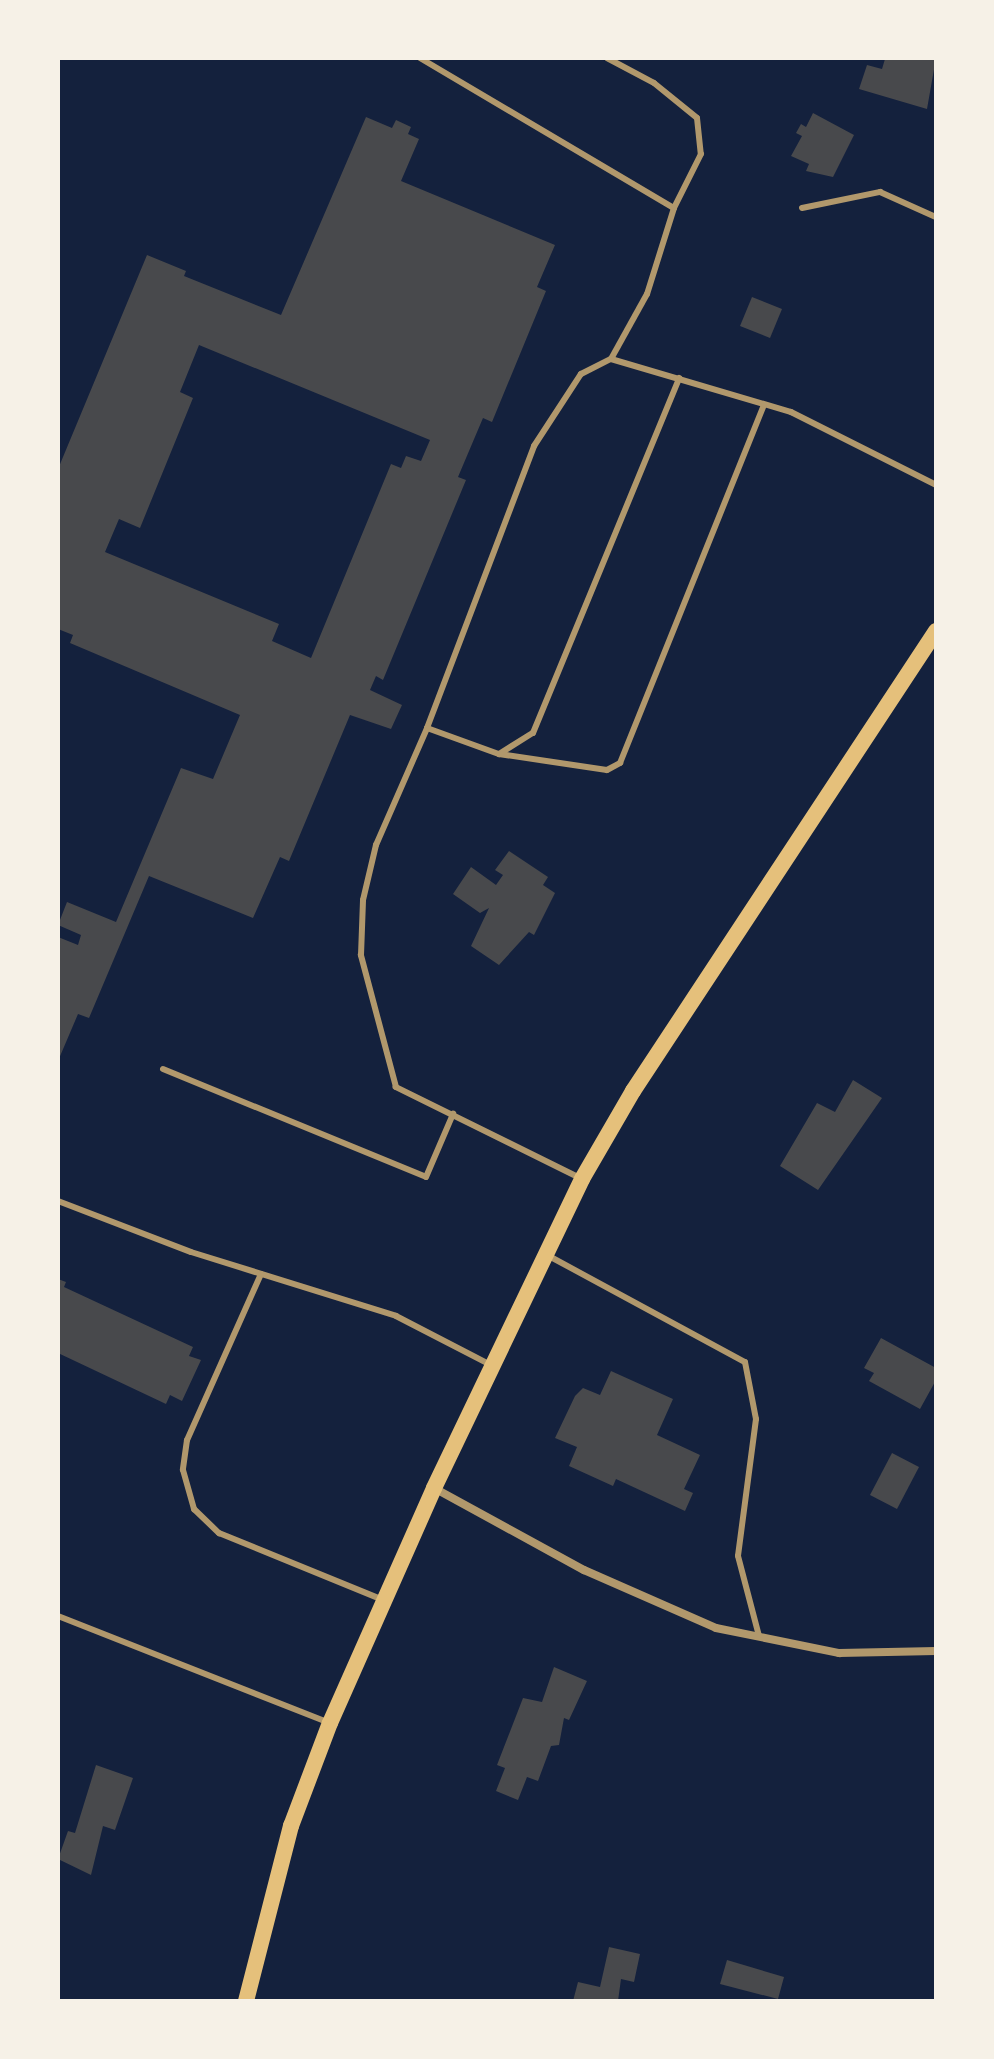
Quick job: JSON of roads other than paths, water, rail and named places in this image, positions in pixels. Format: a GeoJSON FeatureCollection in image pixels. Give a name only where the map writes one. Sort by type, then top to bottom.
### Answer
{"type":"FeatureCollection","features":[{"type":"Feature","properties":{"kind":"main road"},"geometry":{"type":"LineString","coordinates":[[246,2001],[291,1826],[330,1723],[434,1488],[582,1179],[633,1091],[936,631]]}},
{"type":"Feature","properties":{"kind":"street"},"geometry":{"type":"LineString","coordinates":[[434,1488],[584,1570],[716,1628],[839,1653],[936,1651]]}},
{"type":"Feature","properties":{"kind":"lane"},"geometry":{"type":"LineString","coordinates":[[420,58],[674,208]]}},
{"type":"Feature","properties":{"kind":"lane"},"geometry":{"type":"LineString","coordinates":[[582,1179],[396,1087],[361,955],[363,900],[376,845],[427,728],[534,446],[581,374],[611,359],[647,294],[674,208],[701,154],[697,118],[654,83],[607,58]]}},
{"type":"Feature","properties":{"kind":"lane"},"geometry":{"type":"LineString","coordinates":[[802,208],[880,192],[936,217]]}},
{"type":"Feature","properties":{"kind":"lane"},"geometry":{"type":"LineString","coordinates":[[611,359],[791,412],[936,485]]}},
{"type":"Feature","properties":{"kind":"lane"},"geometry":{"type":"LineString","coordinates":[[499,754],[533,733],[679,378]]}},
{"type":"Feature","properties":{"kind":"lane"},"geometry":{"type":"LineString","coordinates":[[427,728],[499,754],[607,770],[620,763],[764,405]]}},
{"type":"Feature","properties":{"kind":"lane"},"geometry":{"type":"LineString","coordinates":[[163,1069],[426,1177],[453,1114]]}},
{"type":"Feature","properties":{"kind":"lane"},"geometry":{"type":"LineString","coordinates":[[58,1201],[261,1274],[396,1316],[491,1365]]}},
{"type":"Feature","properties":{"kind":"lane"},"geometry":{"type":"LineString","coordinates":[[545,1254],[745,1362],[756,1419],[738,1556],[759,1636]]}},
{"type":"Feature","properties":{"kind":"lane"},"geometry":{"type":"LineString","coordinates":[[261,1274],[187,1440],[183,1470],[194,1509],[219,1533],[384,1601]]}},
{"type":"Feature","properties":{"kind":"lane"},"geometry":{"type":"LineString","coordinates":[[58,1616],[330,1723]]}}]}
